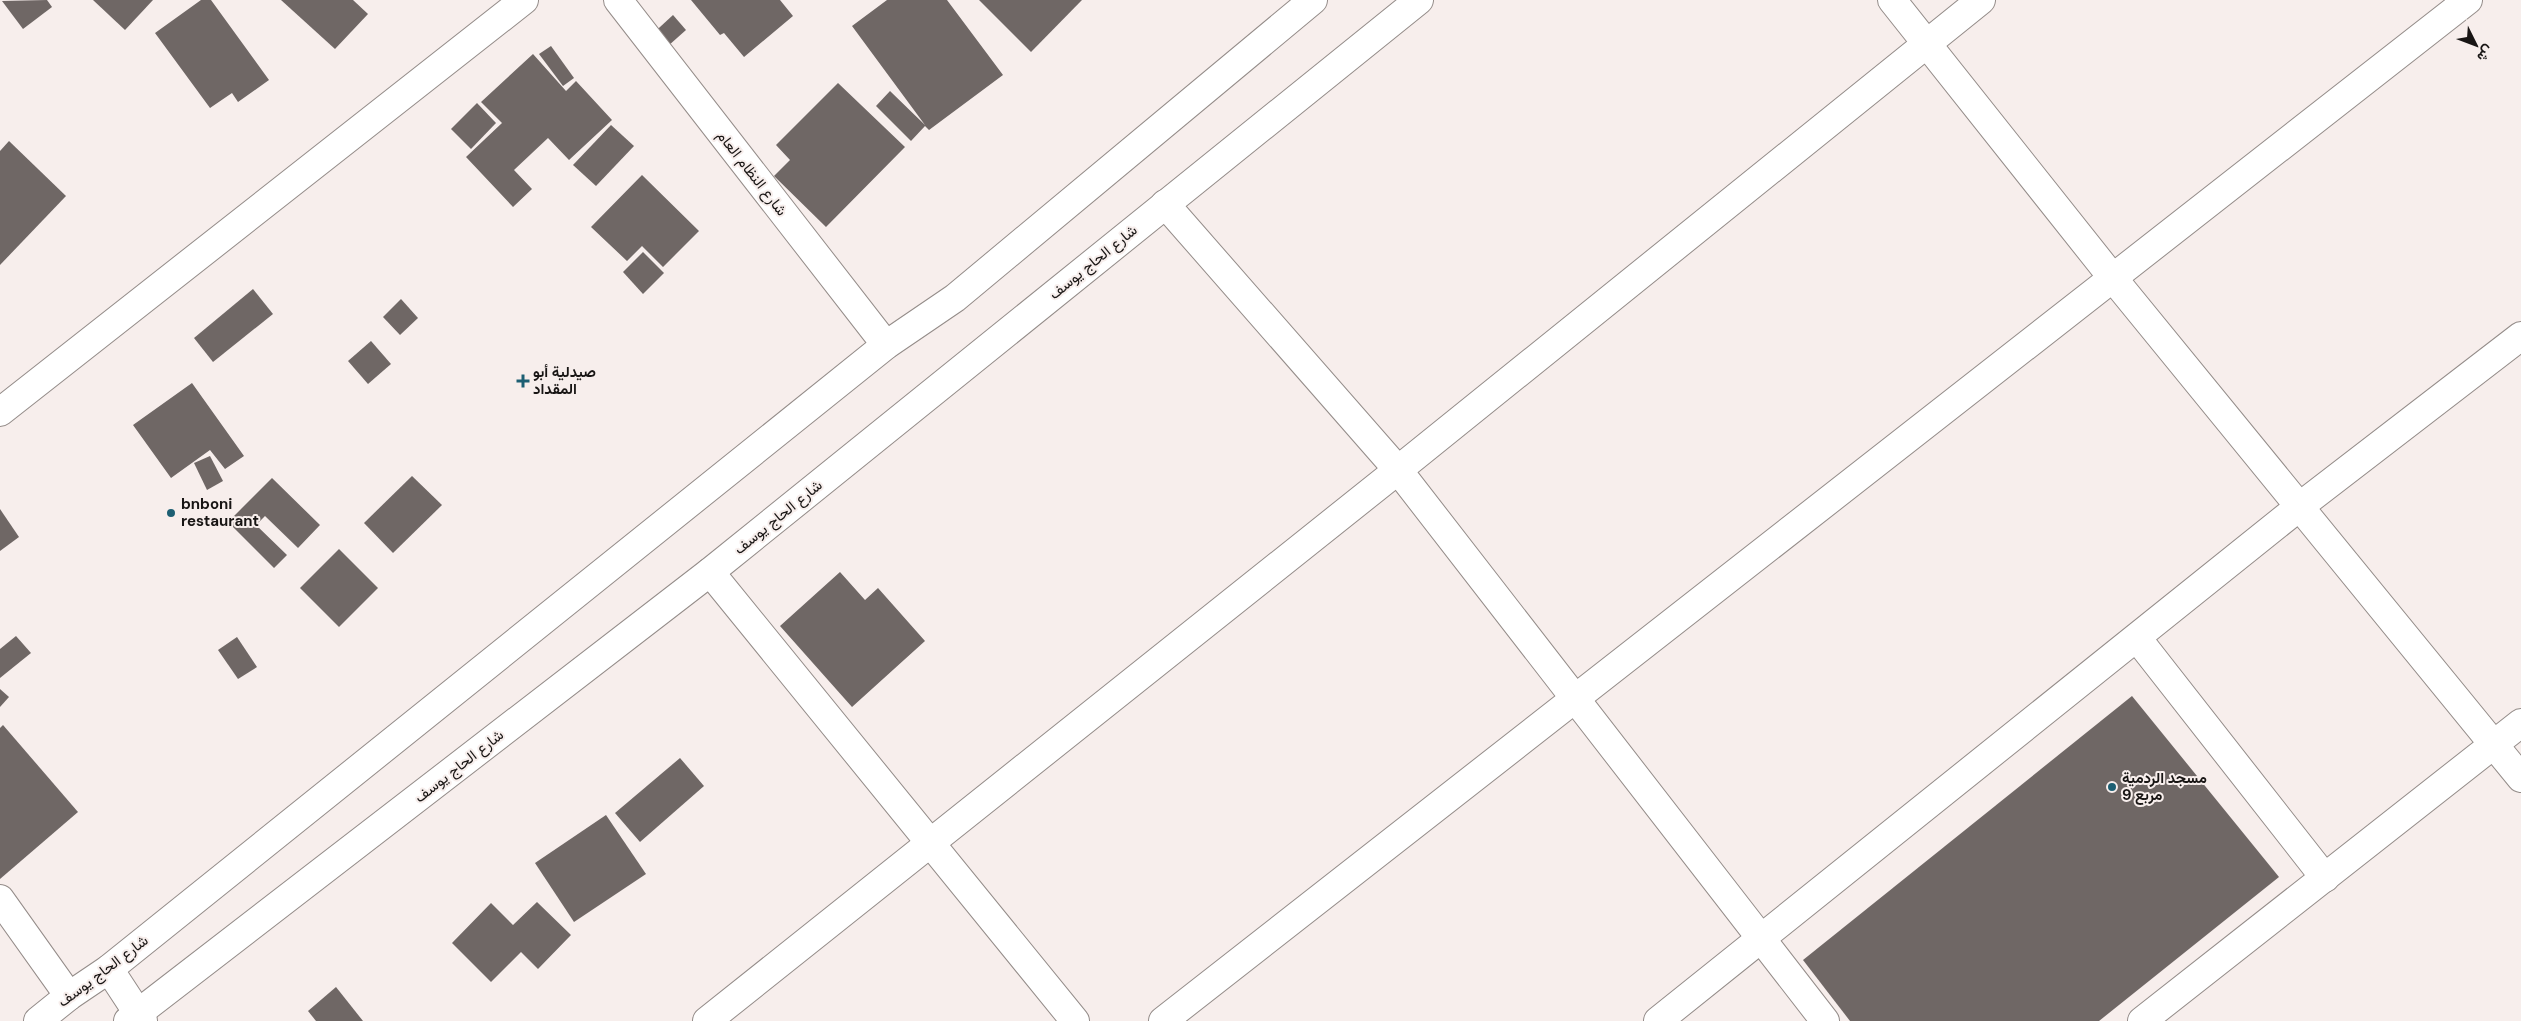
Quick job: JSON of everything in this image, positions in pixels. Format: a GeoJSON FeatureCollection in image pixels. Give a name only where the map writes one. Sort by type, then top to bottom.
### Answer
{"type":"FeatureCollection","features":[{"type":"Feature","properties":{"kind":"street"},"geometry":{"type":"LineString","coordinates":[[0,412],[524,0]]}},
{"type":"Feature","properties":{"kind":"street","name":"شارع النظام العام"},"geometry":{"type":"LineString","coordinates":[[618,0],[886,345]]}},
{"type":"Feature","properties":{"kind":"street","name":"شارع الحاج يوسف"},"geometry":{"type":"LineString","coordinates":[[38,1021],[69,996],[109,969],[886,345],[955,298],[1313,0]]}},
{"type":"Feature","properties":{"kind":"street","name":"شارع الحاج يوسف"},"geometry":{"type":"LineString","coordinates":[[136,1018],[710,572],[1419,0]]}},
{"type":"Feature","properties":{"kind":"street"},"geometry":{"type":"LineString","coordinates":[[1892,0],[2112,277],[2521,778]]}},
{"type":"Feature","properties":{"kind":"street"},"geometry":{"type":"LineString","coordinates":[[707,1021],[1398,470],[1982,0]]}},
{"type":"Feature","properties":{"kind":"street"},"geometry":{"type":"LineString","coordinates":[[1163,1021],[2468,0]]}},
{"type":"Feature","properties":{"kind":"street"},"geometry":{"type":"LineString","coordinates":[[1165,204],[1398,470],[1825,1021]]}},
{"type":"Feature","properties":{"kind":"street"},"geometry":{"type":"LineString","coordinates":[[1658,1021],[2299,507],[2521,336]]}},
{"type":"Feature","properties":{"kind":"street"},"geometry":{"type":"LineString","coordinates":[[710,572],[1076,1021]]}},
{"type":"Feature","properties":{"kind":"street"},"geometry":{"type":"LineString","coordinates":[[2137,638],[2325,878]]}},
{"type":"Feature","properties":{"kind":"street"},"geometry":{"type":"LineString","coordinates":[[2142,1021],[2521,723]]}},
{"type":"Feature","properties":{"kind":"street"},"geometry":{"type":"LineString","coordinates":[[0,899],[69,996]]}},
{"type":"Feature","properties":{"kind":"street"},"geometry":{"type":"LineString","coordinates":[[109,969],[136,1018]]}},
{"type":"Feature","properties":{"kind":"building"},"geometry":{"type":"Polygon","coordinates":[[[47,0],[52,7],[23,29],[2,1],[47,0]]]}},
{"type":"Feature","properties":{"kind":"building"},"geometry":{"type":"Polygon","coordinates":[[[93,0],[153,0],[125,30],[93,0]]]}},
{"type":"Feature","properties":{"kind":"building"},"geometry":{"type":"Polygon","coordinates":[[[201,0],[211,0],[269,80],[238,102],[232,93],[210,108],[155,33],[201,0]]]}},
{"type":"Feature","properties":{"kind":"building"},"geometry":{"type":"Polygon","coordinates":[[[281,0],[353,0],[368,14],[335,49],[281,0]]]}},
{"type":"Feature","properties":{"kind":"building"},"geometry":{"type":"Polygon","coordinates":[[[691,0],[780,0],[793,16],[744,57],[724,33],[720,35],[691,0]]]}},
{"type":"Feature","properties":{"kind":"building"},"geometry":{"type":"Polygon","coordinates":[[[887,0],[947,0],[1003,75],[929,130],[925,126],[911,141],[876,106],[890,91],[925,125],[852,26],[887,0]]]}},
{"type":"Feature","properties":{"kind":"building"},"geometry":{"type":"Polygon","coordinates":[[[979,0],[1082,0],[1031,52],[979,0]]]}},
{"type":"Feature","properties":{"kind":"building"},"geometry":{"type":"Polygon","coordinates":[[[673,15],[686,30],[659,54],[647,39],[673,15]]]}},
{"type":"Feature","properties":{"kind":"building"},"geometry":{"type":"Polygon","coordinates":[[[551,46],[574,78],[563,86],[539,54],[551,46]]]}},
{"type":"Feature","properties":{"kind":"building"},"geometry":{"type":"Polygon","coordinates":[[[533,54],[566,91],[576,81],[612,120],[569,160],[548,138],[514,170],[532,189],[513,207],[466,157],[502,123],[481,102],[533,54]]]}},
{"type":"Feature","properties":{"kind":"building"},"geometry":{"type":"Polygon","coordinates":[[[838,83],[905,147],[826,227],[774,176],[790,160],[776,145],[838,83]]]}},
{"type":"Feature","properties":{"kind":"building"},"geometry":{"type":"Polygon","coordinates":[[[477,103],[496,123],[471,149],[451,129],[477,103]]]}},
{"type":"Feature","properties":{"kind":"building"},"geometry":{"type":"Polygon","coordinates":[[[611,125],[634,146],[596,186],[573,165],[611,125]]]}},
{"type":"Feature","properties":{"kind":"building"},"geometry":{"type":"Polygon","coordinates":[[[9,141],[66,196],[0,265],[0,151],[9,141]]]}},
{"type":"Feature","properties":{"kind":"building"},"geometry":{"type":"Polygon","coordinates":[[[642,175],[699,231],[663,267],[642,246],[627,261],[591,227],[642,175]]]}},
{"type":"Feature","properties":{"kind":"building"},"geometry":{"type":"Polygon","coordinates":[[[643,252],[664,273],[643,294],[623,272],[643,252]]]}},
{"type":"Feature","properties":{"kind":"building"},"geometry":{"type":"Polygon","coordinates":[[[253,289],[273,314],[213,362],[194,338],[253,289]]]}},
{"type":"Feature","properties":{"kind":"building"},"geometry":{"type":"Polygon","coordinates":[[[401,299],[418,318],[400,335],[383,317],[401,299]]]}},
{"type":"Feature","properties":{"kind":"building"},"geometry":{"type":"Polygon","coordinates":[[[371,341],[391,364],[368,384],[348,361],[371,341]]]}},
{"type":"Feature","properties":{"kind":"building"},"geometry":{"type":"Polygon","coordinates":[[[192,383],[244,456],[225,469],[210,450],[171,478],[133,425],[192,383]]]}},
{"type":"Feature","properties":{"kind":"building"},"geometry":{"type":"Polygon","coordinates":[[[210,456],[223,481],[207,490],[194,463],[210,456]]]}},
{"type":"Feature","properties":{"kind":"building"},"geometry":{"type":"Polygon","coordinates":[[[412,476],[442,505],[393,553],[364,523],[412,476]]]}},
{"type":"Feature","properties":{"kind":"building"},"geometry":{"type":"Polygon","coordinates":[[[272,478],[320,525],[298,548],[265,516],[256,525],[287,555],[274,568],[228,522],[272,478]]]}},
{"type":"Feature","properties":{"kind":"building"},"geometry":{"type":"Polygon","coordinates":[[[0,509],[19,537],[0,551],[0,509]]]}},
{"type":"Feature","properties":{"kind":"building"},"geometry":{"type":"Polygon","coordinates":[[[339,549],[378,588],[339,627],[300,588],[339,549]]]}},
{"type":"Feature","properties":{"kind":"building"},"geometry":{"type":"Polygon","coordinates":[[[840,572],[865,600],[878,588],[925,641],[852,707],[780,626],[840,572]]]}},
{"type":"Feature","properties":{"kind":"building"},"geometry":{"type":"Polygon","coordinates":[[[16,636],[31,653],[0,678],[0,649],[16,636]]]}},
{"type":"Feature","properties":{"kind":"building"},"geometry":{"type":"Polygon","coordinates":[[[237,637],[257,667],[238,679],[218,650],[237,637]]]}},
{"type":"Feature","properties":{"kind":"building"},"geometry":{"type":"Polygon","coordinates":[[[0,689],[9,697],[0,707],[0,689]]]}},
{"type":"Feature","properties":{"kind":"building","name":"مسجد الردمية مربع 9"},"geometry":{"type":"Polygon","coordinates":[[[2132,696],[2279,877],[2099,1021],[1850,1021],[1803,960],[2132,696]]]}},
{"type":"Feature","properties":{"kind":"building"},"geometry":{"type":"Polygon","coordinates":[[[3,725],[78,812],[0,879],[0,728],[3,725]]]}},
{"type":"Feature","properties":{"kind":"building"},"geometry":{"type":"Polygon","coordinates":[[[680,758],[704,786],[640,842],[615,813],[680,758]]]}},
{"type":"Feature","properties":{"kind":"building"},"geometry":{"type":"Polygon","coordinates":[[[606,815],[646,874],[574,922],[535,863],[606,815]]]}},
{"type":"Feature","properties":{"kind":"building"},"geometry":{"type":"Polygon","coordinates":[[[537,902],[571,935],[538,969],[521,952],[491,982],[452,943],[491,903],[513,925],[537,902]]]}},
{"type":"Feature","properties":{"kind":"building"},"geometry":{"type":"Polygon","coordinates":[[[336,987],[363,1021],[316,1021],[308,1011],[336,987]]]}},
{"type":"Feature","properties":{"kind":"place","name":"صيدلية أبو المقداد"},"geometry":{"type":"Point","coordinates":[523,381]}},
{"type":"Feature","properties":{"kind":"place","name":"bnboni restaurant"},"geometry":{"type":"Point","coordinates":[171,513]}},
{"type":"Feature","properties":{"kind":"place","name":"مسجد الردمية مربع 9"},"geometry":{"type":"Point","coordinates":[2112,787]}}]}
